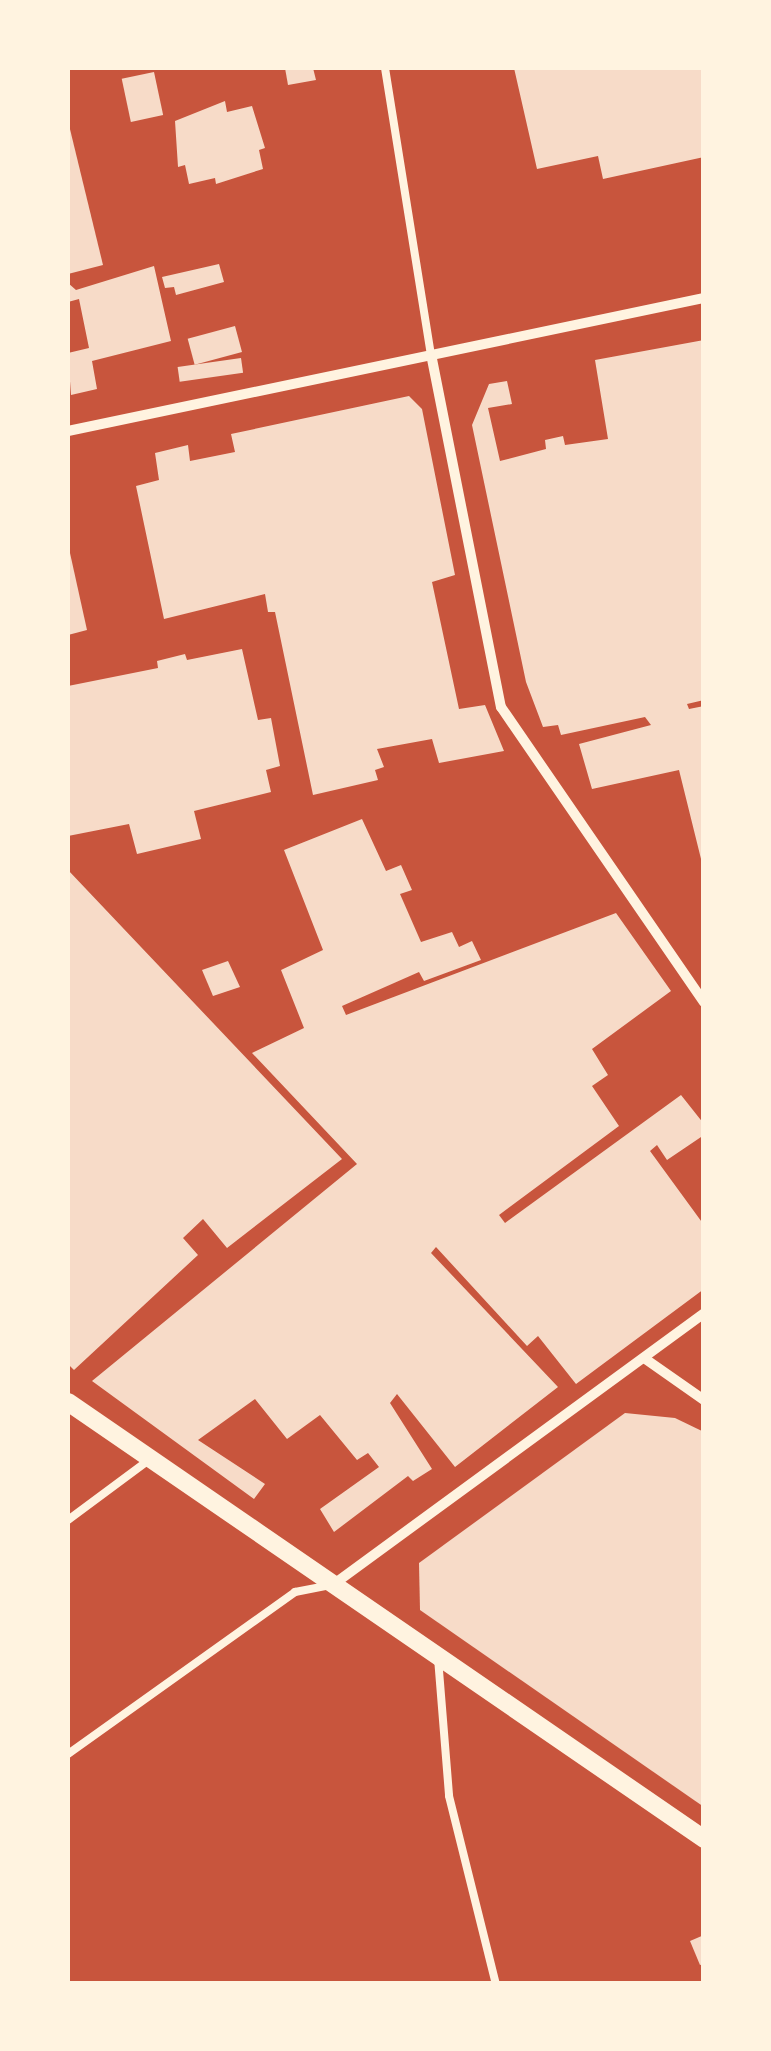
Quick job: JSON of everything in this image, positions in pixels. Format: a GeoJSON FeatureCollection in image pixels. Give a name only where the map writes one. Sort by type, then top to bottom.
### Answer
{"type":"FeatureCollection","features":[{"type":"Feature","properties":{"kind":"street"},"geometry":{"type":"LineString","coordinates":[[68,431],[704,298]]}},
{"type":"Feature","properties":{"kind":"street"},"geometry":{"type":"LineString","coordinates":[[431,354],[501,707],[704,1002]]}},
{"type":"Feature","properties":{"kind":"street"},"geometry":{"type":"LineString","coordinates":[[334,1584],[704,1313]]}},
{"type":"Feature","properties":{"kind":"street"},"geometry":{"type":"LineString","coordinates":[[644,1358],[704,1400]]}},
{"type":"Feature","properties":{"kind":"street"},"geometry":{"type":"LineString","coordinates":[[68,1402],[704,1839]]}},
{"type":"Feature","properties":{"kind":"lane"},"geometry":{"type":"LineString","coordinates":[[385,68],[431,354]]}},
{"type":"Feature","properties":{"kind":"lane"},"geometry":{"type":"LineString","coordinates":[[68,1520],[150,1460]]}},
{"type":"Feature","properties":{"kind":"lane"},"geometry":{"type":"LineString","coordinates":[[68,1754],[295,1592],[334,1584]]}},
{"type":"Feature","properties":{"kind":"lane"},"geometry":{"type":"LineString","coordinates":[[438,1653],[450,1796],[496,1984]]}},
{"type":"Feature","properties":{"kind":"building"},"geometry":{"type":"Polygon","coordinates":[[[285,68],[313,68],[316,80],[288,85],[285,68]]]}},
{"type":"Feature","properties":{"kind":"building"},"geometry":{"type":"Polygon","coordinates":[[[514,68],[704,68],[704,157],[603,179],[598,156],[537,169],[514,68]]]}},
{"type":"Feature","properties":{"kind":"building"},"geometry":{"type":"Polygon","coordinates":[[[154,72],[163,115],[131,122],[122,79],[154,72]]]}},
{"type":"Feature","properties":{"kind":"building"},"geometry":{"type":"Polygon","coordinates":[[[225,101],[227,112],[252,106],[265,148],[259,150],[263,169],[216,184],[215,178],[189,184],[185,165],[178,167],[175,121],[225,101]]]}},
{"type":"Feature","properties":{"kind":"building"},"geometry":{"type":"Polygon","coordinates":[[[68,121],[103,265],[68,274],[68,121]]]}},
{"type":"Feature","properties":{"kind":"building"},"geometry":{"type":"Polygon","coordinates":[[[219,264],[224,282],[176,295],[174,287],[165,288],[162,277],[219,264]]]}},
{"type":"Feature","properties":{"kind":"building"},"geometry":{"type":"Polygon","coordinates":[[[154,266],[171,341],[92,361],[97,389],[71,395],[68,353],[89,348],[79,299],[68,302],[68,283],[76,290],[154,266]]]}},
{"type":"Feature","properties":{"kind":"building"},"geometry":{"type":"Polygon","coordinates":[[[235,326],[242,352],[195,365],[188,339],[235,326]]]}},
{"type":"Feature","properties":{"kind":"building"},"geometry":{"type":"Polygon","coordinates":[[[704,340],[704,700],[687,704],[689,709],[704,706],[702,863],[679,770],[592,789],[579,744],[651,725],[645,717],[561,735],[558,725],[543,727],[526,682],[472,425],[489,384],[507,381],[512,404],[488,408],[500,461],[546,449],[545,440],[563,436],[565,445],[608,439],[595,360],[704,340]]]}},
{"type":"Feature","properties":{"kind":"building"},"geometry":{"type":"Polygon","coordinates":[[[241,358],[243,373],[180,382],[178,367],[241,358]]]}},
{"type":"Feature","properties":{"kind":"building"},"geometry":{"type":"Polygon","coordinates":[[[409,396],[422,409],[455,575],[432,582],[459,709],[485,705],[504,751],[439,763],[432,739],[377,749],[384,767],[375,770],[378,780],[313,795],[275,612],[268,612],[265,594],[164,619],[136,486],[159,480],[155,453],[188,445],[190,461],[235,452],[231,434],[409,396]]]}},
{"type":"Feature","properties":{"kind":"building"},"geometry":{"type":"Polygon","coordinates":[[[68,544],[87,630],[68,635],[68,544]]]}},
{"type":"Feature","properties":{"kind":"building"},"geometry":{"type":"Polygon","coordinates":[[[242,649],[258,720],[271,718],[280,766],[266,770],[271,792],[194,811],[201,839],[137,854],[129,824],[68,836],[68,686],[158,668],[157,661],[185,654],[187,660],[242,649]]]}},
{"type":"Feature","properties":{"kind":"building"},"geometry":{"type":"Polygon","coordinates":[[[362,819],[386,871],[401,865],[412,890],[400,894],[421,942],[452,932],[459,947],[472,941],[481,960],[424,981],[419,972],[342,1006],[346,1015],[616,913],[671,991],[592,1049],[608,1075],[592,1086],[619,1126],[499,1215],[505,1223],[681,1095],[704,1124],[704,1135],[667,1160],[657,1145],[650,1151],[704,1225],[704,1289],[576,1384],[538,1336],[527,1346],[436,1247],[431,1253],[558,1387],[455,1467],[397,1394],[390,1403],[432,1469],[413,1481],[408,1476],[334,1532],[320,1509],[379,1467],[368,1453],[357,1460],[320,1415],[287,1439],[255,1399],[198,1440],[265,1484],[254,1499],[92,1381],[357,1164],[252,1053],[304,1028],[281,970],[323,950],[284,850],[362,819]]]}},
{"type":"Feature","properties":{"kind":"building"},"geometry":{"type":"Polygon","coordinates":[[[68,870],[342,1159],[227,1248],[203,1219],[183,1238],[198,1255],[74,1370],[68,1364],[68,870]]]}},
{"type":"Feature","properties":{"kind":"building"},"geometry":{"type":"Polygon","coordinates":[[[228,961],[240,987],[213,996],[202,970],[228,961]]]}},
{"type":"Feature","properties":{"kind":"building"},"geometry":{"type":"Polygon","coordinates":[[[625,1413],[675,1418],[704,1432],[704,1807],[420,1610],[419,1563],[625,1413]]]}},
{"type":"Feature","properties":{"kind":"building"},"geometry":{"type":"Polygon","coordinates":[[[704,1935],[704,1964],[700,1965],[690,1941],[704,1935]]]}}]}
